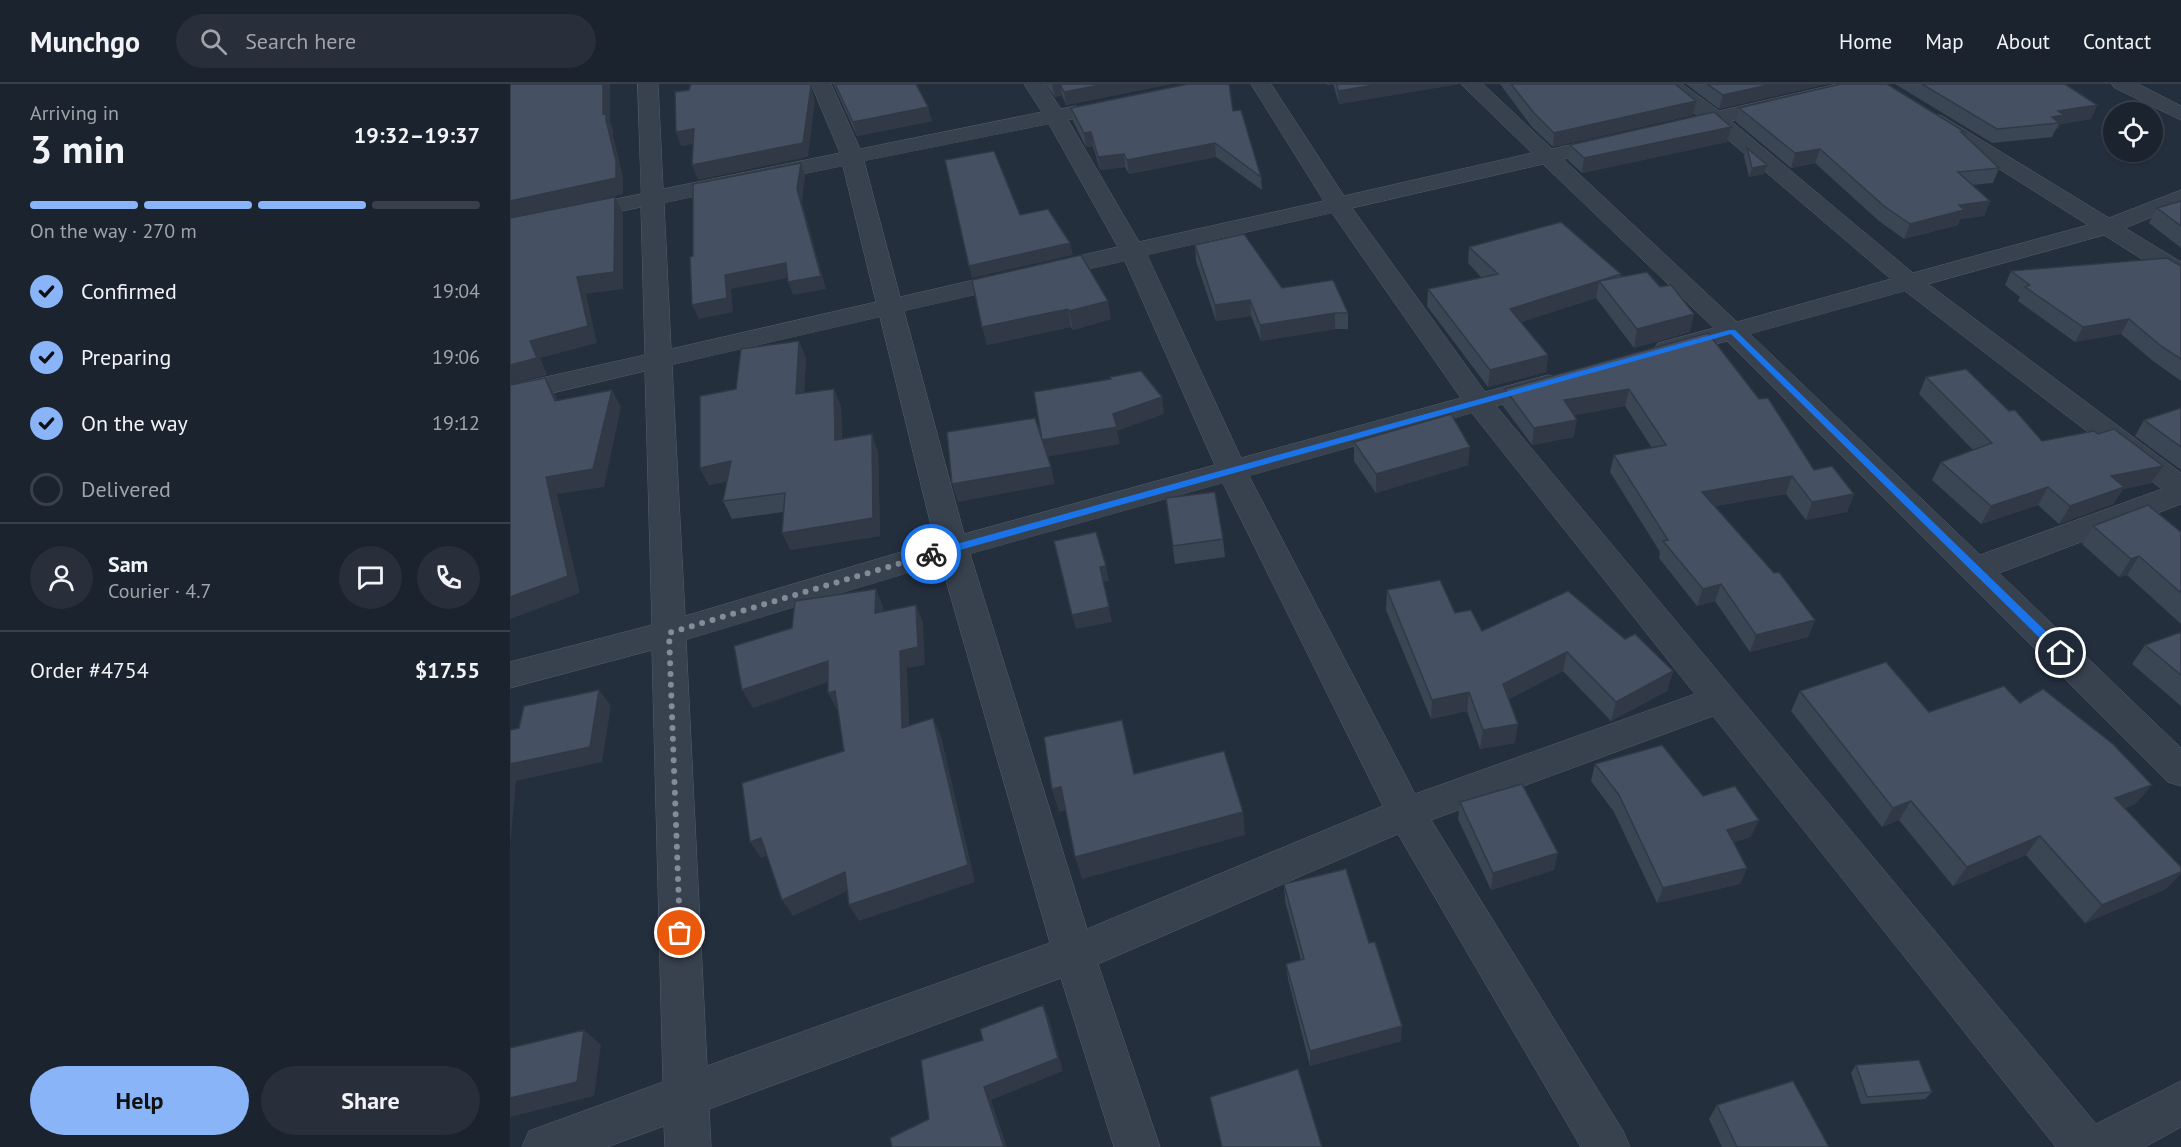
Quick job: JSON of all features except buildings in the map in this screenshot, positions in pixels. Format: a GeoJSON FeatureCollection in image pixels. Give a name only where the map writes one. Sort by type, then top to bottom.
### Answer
{"type":"FeatureCollection","features":[{"type":"Feature","properties":{"kind":"street"},"geometry":{"type":"LineString","coordinates":[[648,84],[688,1147]]}},
{"type":"Feature","properties":{"kind":"street"},"geometry":{"type":"LineString","coordinates":[[821,84],[852,158],[952,548],[1074,954],[1137,1147]]}},
{"type":"Feature","properties":{"kind":"street"},"geometry":{"type":"LineString","coordinates":[[1034,84],[1055,116],[1133,252],[1232,471],[1406,813],[1607,1147]]}},
{"type":"Feature","properties":{"kind":"street"},"geometry":{"type":"LineString","coordinates":[[1261,84],[1338,205],[1478,402],[2085,1147]]}},
{"type":"Feature","properties":{"kind":"street"},"geometry":{"type":"LineString","coordinates":[[1471,84],[1732,331],[2181,771]]}},
{"type":"Feature","properties":{"kind":"street"},"geometry":{"type":"LineString","coordinates":[[1669,84],[1714,118],[1909,282],[2181,488]]}},
{"type":"Feature","properties":{"kind":"street"},"geometry":{"type":"LineString","coordinates":[[510,394],[1864,84]]}},
{"type":"Feature","properties":{"kind":"street"},"geometry":{"type":"LineString","coordinates":[[2122,84],[2181,114]]}},
{"type":"Feature","properties":{"kind":"street"},"geometry":{"type":"LineString","coordinates":[[510,227],[1100,107]]}},
{"type":"Feature","properties":{"kind":"street"},"geometry":{"type":"LineString","coordinates":[[1917,109],[2181,273]]}},
{"type":"Feature","properties":{"kind":"street"},"geometry":{"type":"LineString","coordinates":[[1644,356],[2107,227],[2181,197]]}},
{"type":"Feature","properties":{"kind":"street"},"geometry":{"type":"LineString","coordinates":[[510,675],[669,633],[952,548],[1577,374]]}},
{"type":"Feature","properties":{"kind":"street"},"geometry":{"type":"LineString","coordinates":[[1976,569],[2181,493]]}},
{"type":"Feature","properties":{"kind":"street"},"geometry":{"type":"LineString","coordinates":[[544,1147],[1074,954],[1406,813],[1720,699]]}},
{"type":"Feature","properties":{"kind":"street"},"geometry":{"type":"LineString","coordinates":[[2099,1147],[2181,1103]]}},
{"type":"Feature","properties":{"kind":"way so far"},"geometry":{"type":"LineString","coordinates":[[680,933],[669,633],[931,554]]}},
{"type":"Feature","properties":{"kind":"route"},"geometry":{"type":"LineString","coordinates":[[931,554],[1732,331],[2061,653]]}}]}
